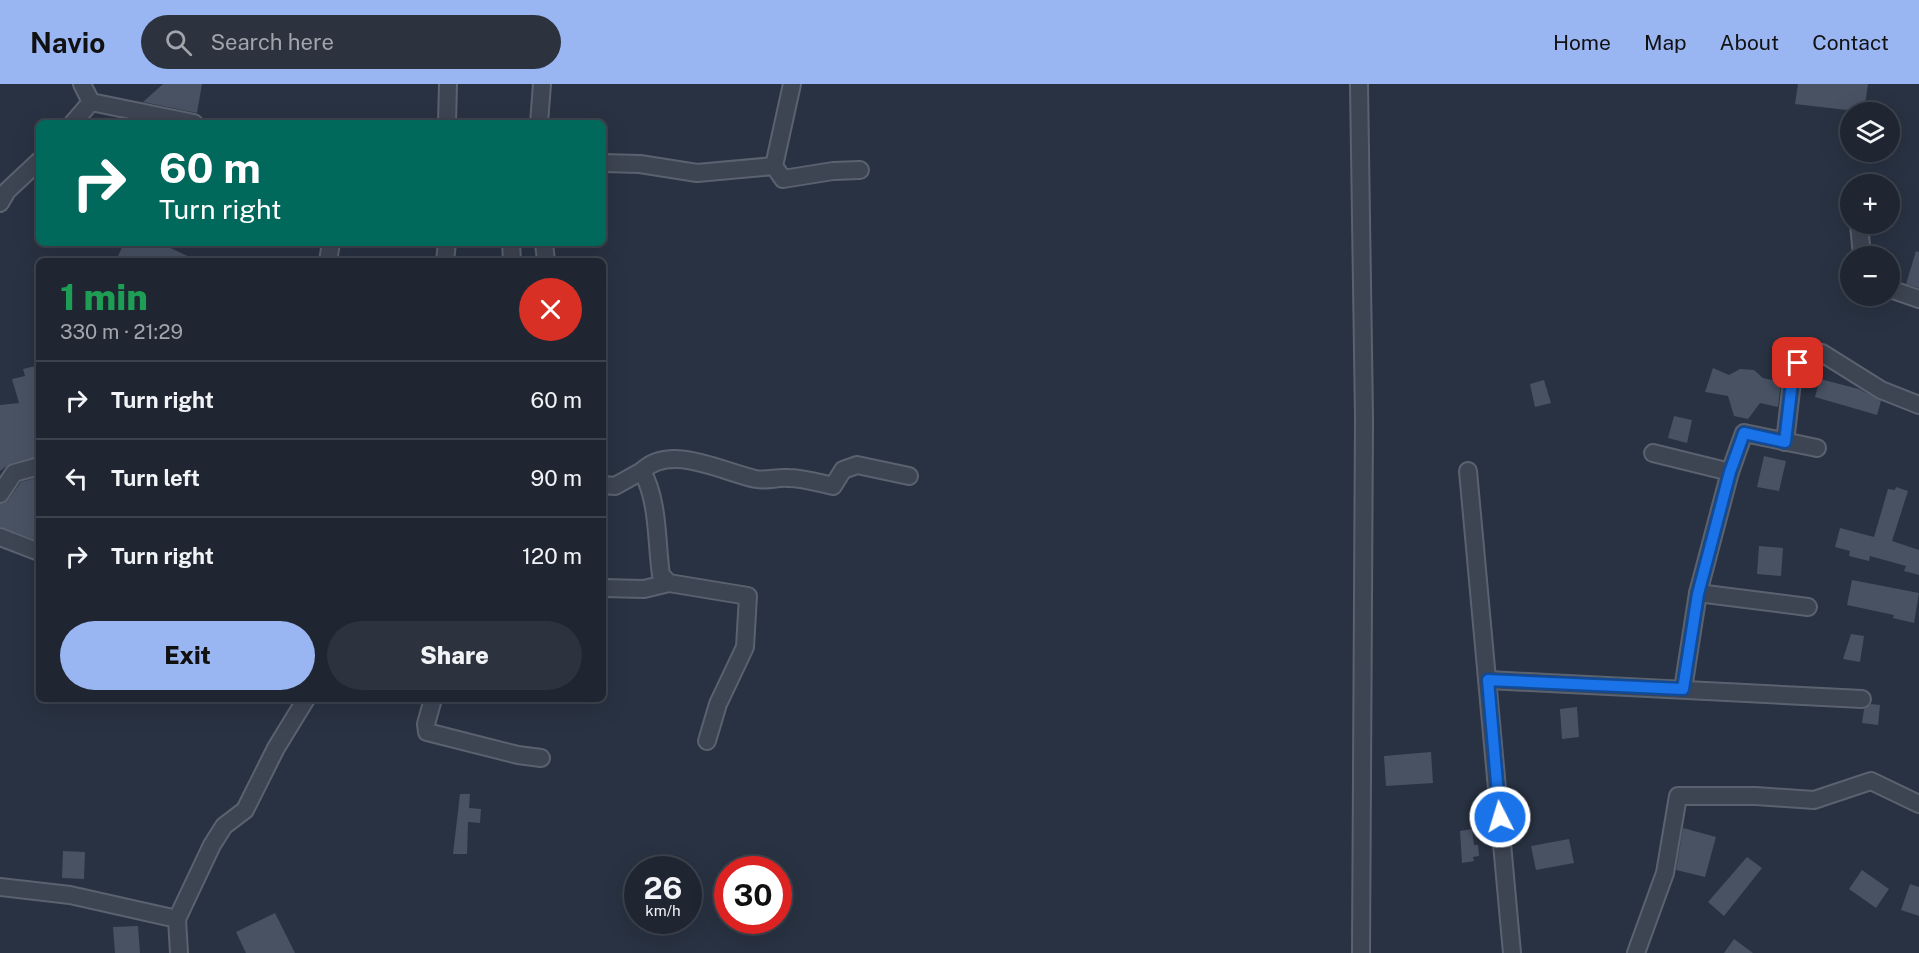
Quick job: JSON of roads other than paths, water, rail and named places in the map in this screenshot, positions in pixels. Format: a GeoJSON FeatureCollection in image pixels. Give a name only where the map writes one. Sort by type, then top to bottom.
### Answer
{"type":"FeatureCollection","features":[{"type":"Feature","properties":{"kind":"street"},"geometry":{"type":"LineString","coordinates":[[82,84],[91,102]]}},
{"type":"Feature","properties":{"kind":"street"},"geometry":{"type":"LineString","coordinates":[[447,120],[448,84]]}},
{"type":"Feature","properties":{"kind":"street"},"geometry":{"type":"LineString","coordinates":[[539,120],[542,84]]}},
{"type":"Feature","properties":{"kind":"street"},"geometry":{"type":"LineString","coordinates":[[792,84],[774,166],[783,179],[833,171],[860,170]]}},
{"type":"Feature","properties":{"kind":"street"},"geometry":{"type":"LineString","coordinates":[[1359,84],[1364,418],[1361,953]]}},
{"type":"Feature","properties":{"kind":"street"},"geometry":{"type":"LineString","coordinates":[[76,120],[91,102]]}},
{"type":"Feature","properties":{"kind":"street"},"geometry":{"type":"LineString","coordinates":[[91,102],[180,120]]}},
{"type":"Feature","properties":{"kind":"street"},"geometry":{"type":"LineString","coordinates":[[606,163],[640,164],[697,173],[774,166]]}},
{"type":"Feature","properties":{"kind":"street"},"geometry":{"type":"LineString","coordinates":[[0,203],[7,191],[36,164]]}},
{"type":"Feature","properties":{"kind":"street"},"geometry":{"type":"LineString","coordinates":[[1900,292],[1919,299]]}},
{"type":"Feature","properties":{"kind":"street"},"geometry":{"type":"LineString","coordinates":[[1785,442],[1793,373],[1798,363],[1815,352],[1822,353],[1881,390],[1919,405]]}},
{"type":"Feature","properties":{"kind":"street"},"geometry":{"type":"LineString","coordinates":[[1683,689],[1698,594],[1730,472],[1744,433],[1817,448]]}},
{"type":"Feature","properties":{"kind":"street"},"geometry":{"type":"LineString","coordinates":[[1653,453],[1730,472]]}},
{"type":"Feature","properties":{"kind":"street"},"geometry":{"type":"LineString","coordinates":[[606,485],[615,486],[642,471],[651,463],[667,460],[691,461],[758,479],[787,478],[833,486],[843,470],[857,465],[909,476]]}},
{"type":"Feature","properties":{"kind":"street"},"geometry":{"type":"LineString","coordinates":[[0,494],[14,473],[36,467]]}},
{"type":"Feature","properties":{"kind":"street"},"geometry":{"type":"LineString","coordinates":[[642,471],[653,503],[661,575],[669,583]]}},
{"type":"Feature","properties":{"kind":"street"},"geometry":{"type":"LineString","coordinates":[[1468,471],[1512,953]]}},
{"type":"Feature","properties":{"kind":"street"},"geometry":{"type":"LineString","coordinates":[[0,537],[36,551]]}},
{"type":"Feature","properties":{"kind":"street"},"geometry":{"type":"LineString","coordinates":[[606,588],[644,590],[669,583],[748,596],[745,646],[718,704],[707,741]]}},
{"type":"Feature","properties":{"kind":"street"},"geometry":{"type":"LineString","coordinates":[[1698,594],[1808,607]]}},
{"type":"Feature","properties":{"kind":"street"},"geometry":{"type":"LineString","coordinates":[[1488,680],[1862,699]]}},
{"type":"Feature","properties":{"kind":"street"},"geometry":{"type":"LineString","coordinates":[[180,953],[177,919],[212,844],[224,826],[244,810],[276,748],[304,702]]}},
{"type":"Feature","properties":{"kind":"street"},"geometry":{"type":"LineString","coordinates":[[432,702],[426,724],[427,732],[518,755],[541,758]]}},
{"type":"Feature","properties":{"kind":"street"},"geometry":{"type":"LineString","coordinates":[[1636,953],[1665,873],[1678,796],[1756,796],[1814,800],[1871,781],[1919,804]]}},
{"type":"Feature","properties":{"kind":"street"},"geometry":{"type":"LineString","coordinates":[[0,886],[70,895],[177,919]]}}]}
